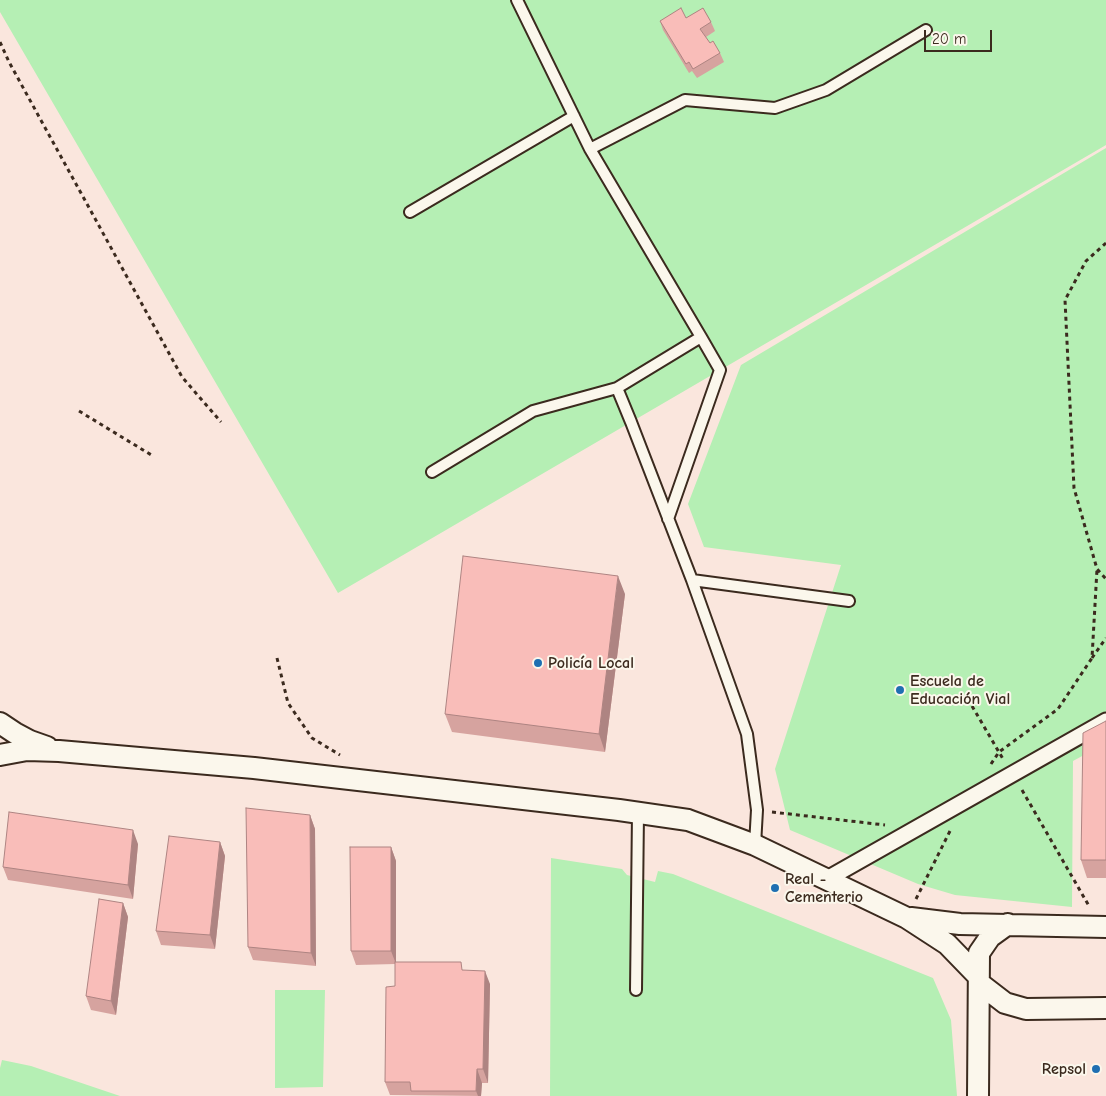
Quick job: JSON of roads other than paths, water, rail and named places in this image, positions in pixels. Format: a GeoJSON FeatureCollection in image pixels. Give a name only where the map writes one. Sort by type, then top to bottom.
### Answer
{"type":"FeatureCollection","features":[{"type":"Feature","properties":{"kind":"street"},"geometry":{"type":"LineString","coordinates":[[827,879],[1106,721]]}},
{"type":"Feature","properties":{"kind":"street"},"geometry":{"type":"LineString","coordinates":[[0,723],[30,741],[59,751]]}},
{"type":"Feature","properties":{"kind":"street"},"geometry":{"type":"LineString","coordinates":[[0,755],[27,750],[59,751],[254,768],[688,820],[755,845],[907,918],[947,944],[979,980],[1005,1003],[1026,1009],[1106,1008]]}},
{"type":"Feature","properties":{"kind":"street"},"geometry":{"type":"LineString","coordinates":[[907,918],[960,924],[1104,926]]}},
{"type":"Feature","properties":{"kind":"street"},"geometry":{"type":"LineString","coordinates":[[978,1096],[979,953],[990,936],[1008,924]]}},
{"type":"Feature","properties":{"kind":"lane"},"geometry":{"type":"LineString","coordinates":[[517,0],[590,149],[720,370],[668,519]]}},
{"type":"Feature","properties":{"kind":"lane"},"geometry":{"type":"LineString","coordinates":[[590,149],[685,100],[775,108],[826,90],[926,30]]}},
{"type":"Feature","properties":{"kind":"lane"},"geometry":{"type":"LineString","coordinates":[[410,212],[574,116]]}},
{"type":"Feature","properties":{"kind":"lane"},"geometry":{"type":"LineString","coordinates":[[432,472],[533,411],[616,388],[701,337]]}},
{"type":"Feature","properties":{"kind":"lane"},"geometry":{"type":"LineString","coordinates":[[616,388],[692,580],[747,734],[757,810],[755,845]]}},
{"type":"Feature","properties":{"kind":"lane"},"geometry":{"type":"LineString","coordinates":[[692,580],[849,601]]}},
{"type":"Feature","properties":{"kind":"lane"},"geometry":{"type":"LineString","coordinates":[[636,990],[638,813]]}},
{"type":"Feature","properties":{"kind":"place","name":"Policía Local"},"geometry":{"type":"Point","coordinates":[538,663]}},
{"type":"Feature","properties":{"kind":"place","name":"Escuela de Educación Vial"},"geometry":{"type":"Point","coordinates":[900,690]}},
{"type":"Feature","properties":{"kind":"place","name":"Real - Cementerio"},"geometry":{"type":"Point","coordinates":[775,888]}},
{"type":"Feature","properties":{"kind":"place","name":"Repsol"},"geometry":{"type":"Point","coordinates":[1096,1069]}}]}
